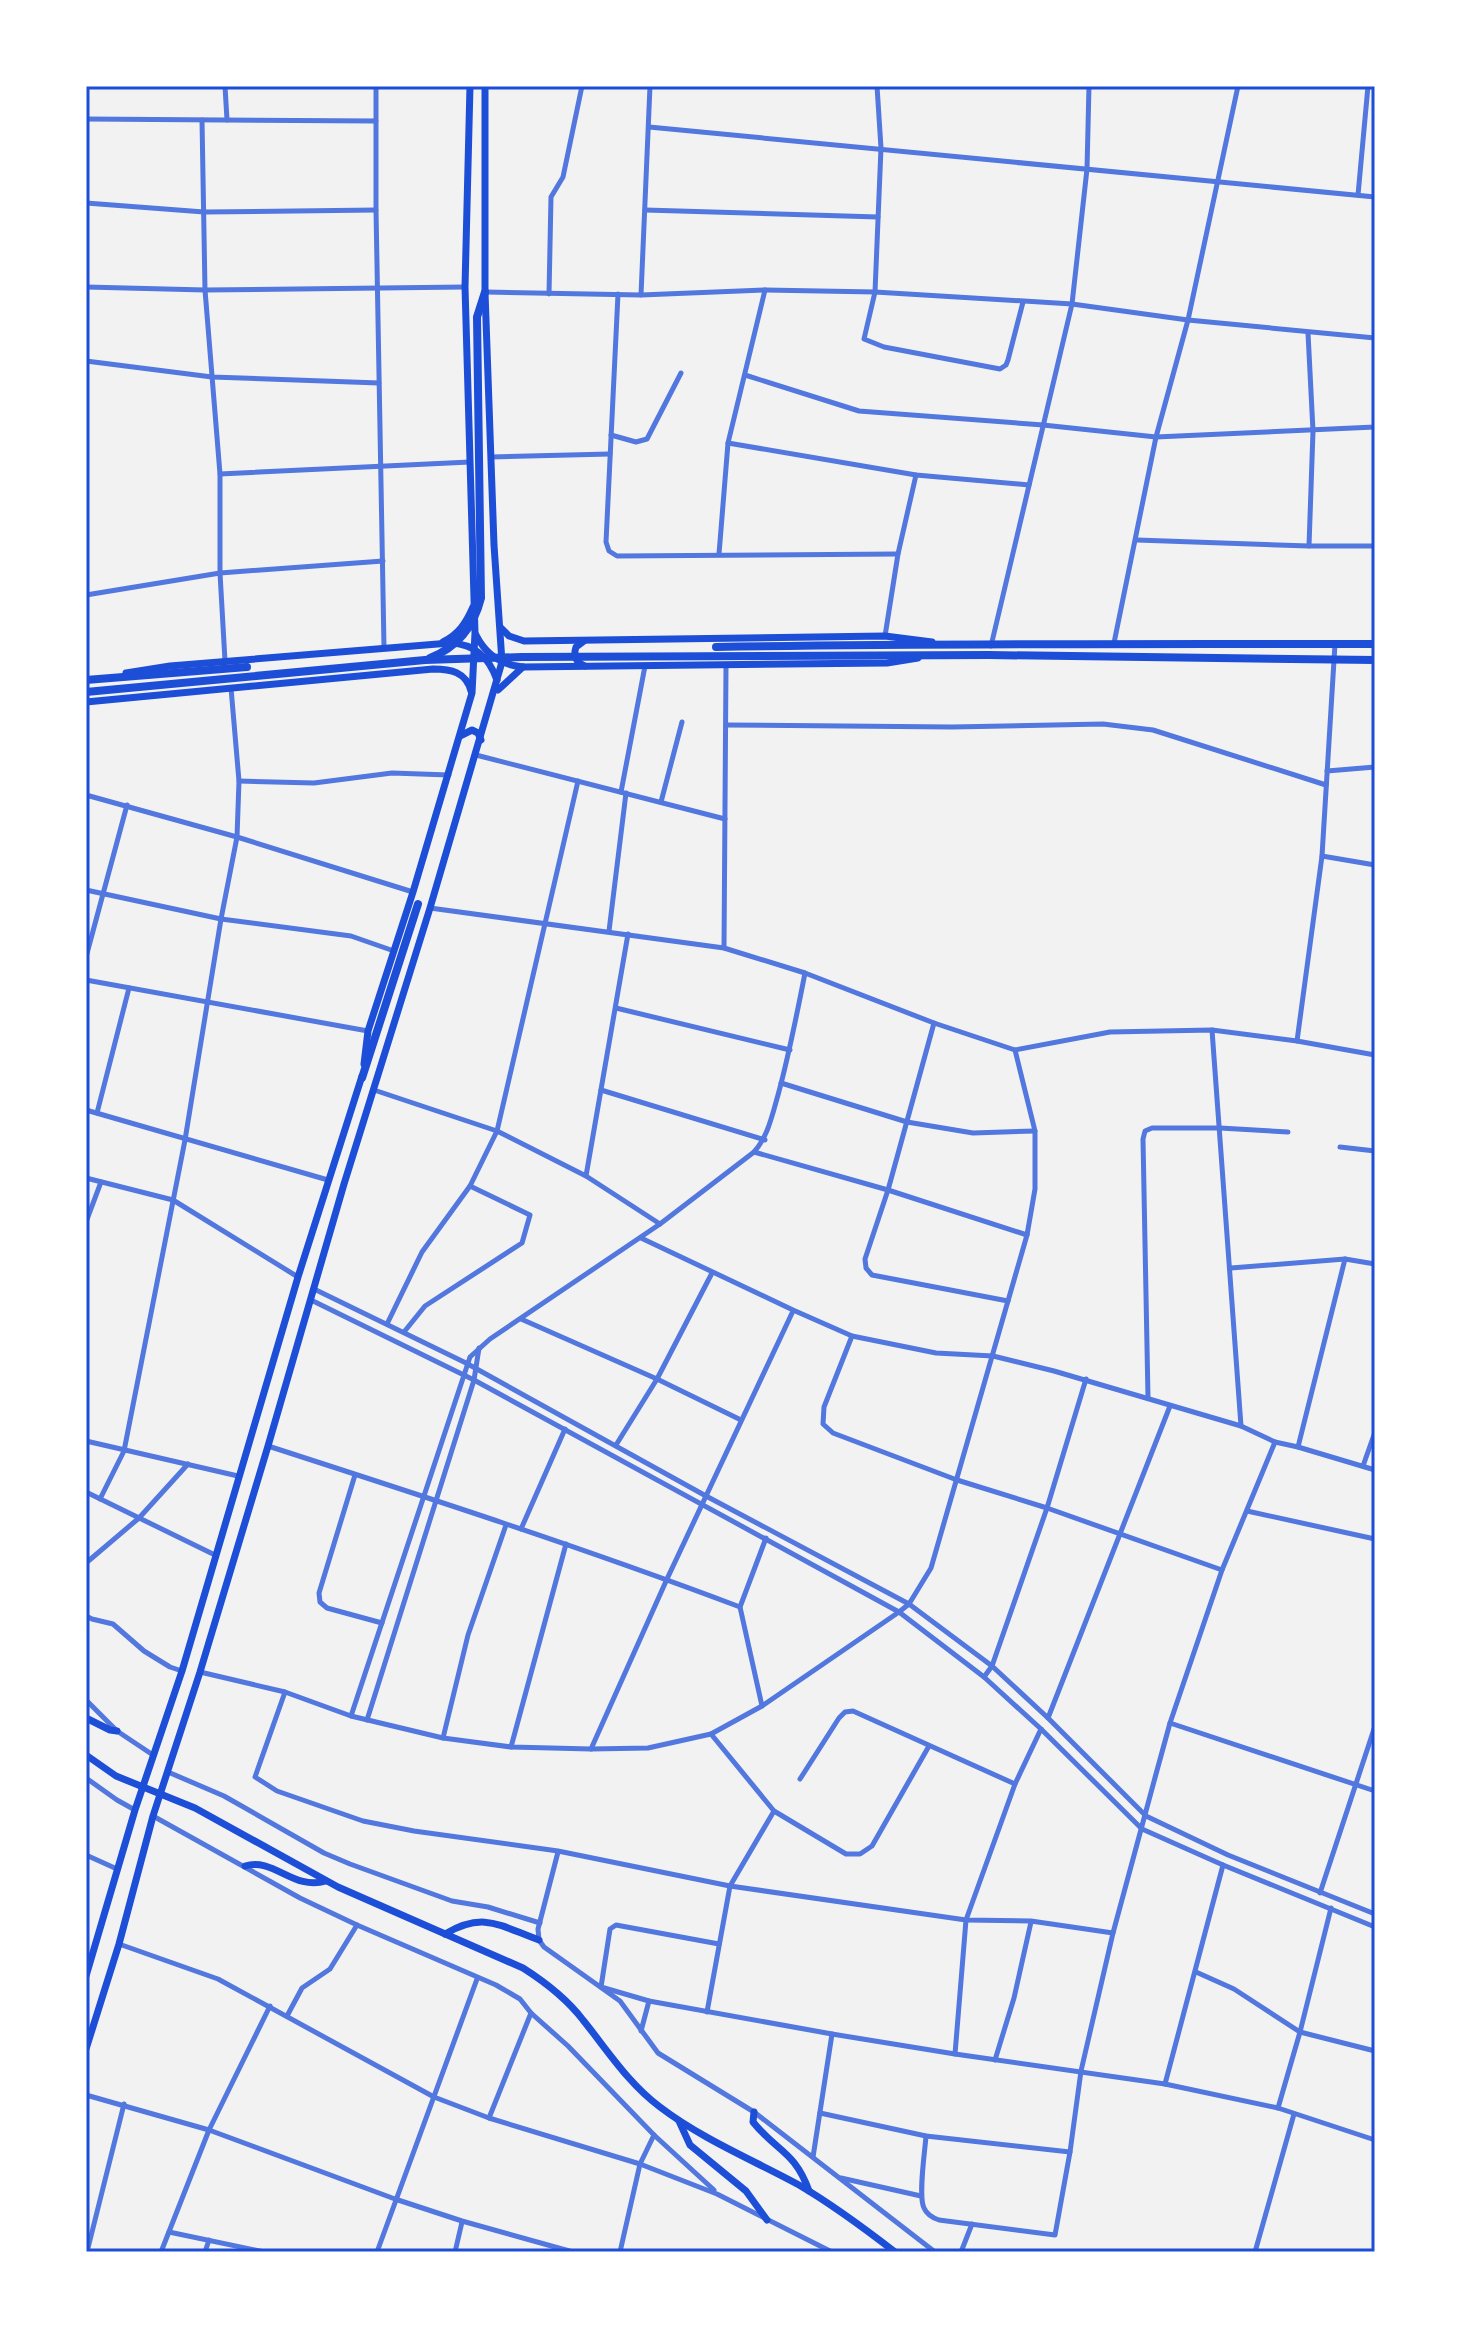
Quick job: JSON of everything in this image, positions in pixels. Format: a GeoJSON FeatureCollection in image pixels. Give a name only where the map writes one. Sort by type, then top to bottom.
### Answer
{"type":"FeatureCollection","features":[{"type":"Feature","properties":{"kind":"main road"},"geometry":{"type":"LineString","coordinates":[[362,1078],[368,1031],[395,952],[472,693],[475,633],[465,287],[470,86]]}},
{"type":"Feature","properties":{"kind":"main road"},"geometry":{"type":"LineString","coordinates":[[86,2049],[119,1944],[153,1816],[200,1672],[344,1184],[498,682],[502,662],[494,545],[485,292],[485,86]]}},
{"type":"Feature","properties":{"kind":"main road"},"geometry":{"type":"LineString","coordinates":[[425,660],[445,651],[462,638],[481,598],[477,317],[485,292]]}},
{"type":"Feature","properties":{"kind":"main road"},"geometry":{"type":"LineString","coordinates":[[473,547],[476,554],[486,557],[494,545]]}},
{"type":"Feature","properties":{"kind":"main road"},"geometry":{"type":"LineString","coordinates":[[441,643],[462,629],[474,605]]}},
{"type":"Feature","properties":{"kind":"main road"},"geometry":{"type":"LineString","coordinates":[[500,626],[509,636],[524,641],[885,636],[943,643]]}},
{"type":"Feature","properties":{"kind":"main road"},"geometry":{"type":"LineString","coordinates":[[475,633],[486,651],[502,662],[523,667],[887,663],[934,656]]}},
{"type":"Feature","properties":{"kind":"main road"},"geometry":{"type":"LineString","coordinates":[[587,641],[578,644],[574,651],[576,660],[587,666]]}},
{"type":"Feature","properties":{"kind":"main road"},"geometry":{"type":"LineString","coordinates":[[90,679],[170,666],[413,644],[459,643],[475,649],[489,662],[498,682]]}},
{"type":"Feature","properties":{"kind":"main road"},"geometry":{"type":"LineString","coordinates":[[86,692],[425,660],[943,643],[1375,644]]}},
{"type":"Feature","properties":{"kind":"main road"},"geometry":{"type":"LineString","coordinates":[[413,644],[422,648],[426,659],[422,666],[414,670]]}},
{"type":"Feature","properties":{"kind":"main road"},"geometry":{"type":"LineString","coordinates":[[715,652],[1375,660]]}},
{"type":"Feature","properties":{"kind":"main road"},"geometry":{"type":"LineString","coordinates":[[90,679],[247,667]]}},
{"type":"Feature","properties":{"kind":"main road"},"geometry":{"type":"LineString","coordinates":[[494,698],[506,680],[523,667]]}},
{"type":"Feature","properties":{"kind":"main road"},"geometry":{"type":"LineString","coordinates":[[86,702],[433,669],[456,671],[465,677],[472,693]]}},
{"type":"Feature","properties":{"kind":"main road"},"geometry":{"type":"LineString","coordinates":[[460,736],[472,730],[478,733],[481,740]]}},
{"type":"Feature","properties":{"kind":"main road"},"geometry":{"type":"LineString","coordinates":[[86,1976],[135,1810],[182,1671],[328,1180],[418,904]]}},
{"type":"Feature","properties":{"kind":"main road"},"geometry":{"type":"LineString","coordinates":[[182,1671],[200,1672]]}},
{"type":"Feature","properties":{"kind":"main road"},"geometry":{"type":"LineString","coordinates":[[86,1718],[117,1731]]}},
{"type":"Feature","properties":{"kind":"main road"},"geometry":{"type":"LineString","coordinates":[[86,1755],[116,1776],[195,1808],[326,1880],[508,1960],[549,1986],[583,2019],[602,2047],[640,2091],[679,2121],[831,2204],[895,2252]]}},
{"type":"Feature","properties":{"kind":"main road"},"geometry":{"type":"LineString","coordinates":[[245,1866],[263,1865],[308,1884],[326,1880]]}},
{"type":"Feature","properties":{"kind":"main road"},"geometry":{"type":"LineString","coordinates":[[445,1934],[460,1925],[485,1921],[539,1940]]}},
{"type":"Feature","properties":{"kind":"main road"},"geometry":{"type":"LineString","coordinates":[[754,2112],[752,2118],[755,2126],[790,2156],[803,2174],[809,2191]]}},
{"type":"Feature","properties":{"kind":"main road"},"geometry":{"type":"LineString","coordinates":[[679,2121],[690,2145],[746,2191],[767,2220]]}},
{"type":"Feature","properties":{"kind":"street"},"geometry":{"type":"LineString","coordinates":[[225,86],[227,120]]}},
{"type":"Feature","properties":{"kind":"street"},"geometry":{"type":"LineString","coordinates":[[376,86],[384,647]]}},
{"type":"Feature","properties":{"kind":"street"},"geometry":{"type":"LineString","coordinates":[[549,294],[551,197],[563,177],[582,86]]}},
{"type":"Feature","properties":{"kind":"street"},"geometry":{"type":"LineString","coordinates":[[641,295],[650,86]]}},
{"type":"Feature","properties":{"kind":"street"},"geometry":{"type":"LineString","coordinates":[[877,86],[881,148],[875,292],[864,339],[1000,369],[1008,360],[1023,301]]}},
{"type":"Feature","properties":{"kind":"street"},"geometry":{"type":"LineString","coordinates":[[989,655],[1072,304],[1087,169],[1089,86]]}},
{"type":"Feature","properties":{"kind":"street"},"geometry":{"type":"LineString","coordinates":[[1114,645],[1156,437],[1188,320],[1238,86]]}},
{"type":"Feature","properties":{"kind":"street"},"geometry":{"type":"LineString","coordinates":[[1358,195],[1368,86]]}},
{"type":"Feature","properties":{"kind":"street"},"geometry":{"type":"LineString","coordinates":[[1367,104],[1375,105]]}},
{"type":"Feature","properties":{"kind":"street"},"geometry":{"type":"LineString","coordinates":[[86,119],[376,121]]}},
{"type":"Feature","properties":{"kind":"street"},"geometry":{"type":"LineString","coordinates":[[202,120],[205,290],[220,474],[220,573],[225,661]]}},
{"type":"Feature","properties":{"kind":"street"},"geometry":{"type":"LineString","coordinates":[[649,127],[1375,197]]}},
{"type":"Feature","properties":{"kind":"street"},"geometry":{"type":"LineString","coordinates":[[86,203],[204,212],[376,210]]}},
{"type":"Feature","properties":{"kind":"street"},"geometry":{"type":"LineString","coordinates":[[645,210],[878,217]]}},
{"type":"Feature","properties":{"kind":"street"},"geometry":{"type":"LineString","coordinates":[[86,287],[205,290],[465,287]]}},
{"type":"Feature","properties":{"kind":"street"},"geometry":{"type":"LineString","coordinates":[[485,292],[641,295],[765,290],[875,292],[1072,304],[1188,320],[1375,338]]}},
{"type":"Feature","properties":{"kind":"street"},"geometry":{"type":"LineString","coordinates":[[719,554],[728,443],[765,290]]}},
{"type":"Feature","properties":{"kind":"street"},"geometry":{"type":"LineString","coordinates":[[618,294],[606,542],[609,551],[617,556],[898,554]]}},
{"type":"Feature","properties":{"kind":"street"},"geometry":{"type":"LineString","coordinates":[[1308,333],[1313,431],[1309,546]]}},
{"type":"Feature","properties":{"kind":"street"},"geometry":{"type":"LineString","coordinates":[[86,361],[212,377],[379,383]]}},
{"type":"Feature","properties":{"kind":"street"},"geometry":{"type":"LineString","coordinates":[[611,435],[636,442],[647,439],[681,373]]}},
{"type":"Feature","properties":{"kind":"street"},"geometry":{"type":"LineString","coordinates":[[745,375],[859,411],[1156,437],[1375,427]]}},
{"type":"Feature","properties":{"kind":"street"},"geometry":{"type":"LineString","coordinates":[[728,443],[916,475],[1029,485]]}},
{"type":"Feature","properties":{"kind":"street"},"geometry":{"type":"LineString","coordinates":[[491,457],[610,454]]}},
{"type":"Feature","properties":{"kind":"street"},"geometry":{"type":"LineString","coordinates":[[220,474],[470,462]]}},
{"type":"Feature","properties":{"kind":"street"},"geometry":{"type":"LineString","coordinates":[[885,636],[898,554],[916,475]]}},
{"type":"Feature","properties":{"kind":"street"},"geometry":{"type":"LineString","coordinates":[[1137,540],[1375,546]]}},
{"type":"Feature","properties":{"kind":"street"},"geometry":{"type":"LineString","coordinates":[[86,595],[220,573],[383,561]]}},
{"type":"Feature","properties":{"kind":"street"},"geometry":{"type":"LineString","coordinates":[[1297,1041],[1322,856],[1335,644]]}},
{"type":"Feature","properties":{"kind":"street"},"geometry":{"type":"LineString","coordinates":[[724,948],[726,665]]}},
{"type":"Feature","properties":{"kind":"street"},"geometry":{"type":"LineString","coordinates":[[609,931],[623,793],[645,666]]}},
{"type":"Feature","properties":{"kind":"street"},"geometry":{"type":"LineString","coordinates":[[100,1499],[124,1451],[185,1140],[237,837],[239,781],[231,687]]}},
{"type":"Feature","properties":{"kind":"street"},"geometry":{"type":"LineString","coordinates":[[661,802],[682,722]]}},
{"type":"Feature","properties":{"kind":"street"},"geometry":{"type":"LineString","coordinates":[[726,725],[952,727],[1103,724],[1153,730],[1326,785]]}},
{"type":"Feature","properties":{"kind":"street"},"geometry":{"type":"LineString","coordinates":[[476,755],[725,819]]}},
{"type":"Feature","properties":{"kind":"street"},"geometry":{"type":"LineString","coordinates":[[1327,771],[1375,767]]}},
{"type":"Feature","properties":{"kind":"street"},"geometry":{"type":"LineString","coordinates":[[239,781],[314,783],[392,773],[449,775]]}},
{"type":"Feature","properties":{"kind":"street"},"geometry":{"type":"LineString","coordinates":[[387,1324],[422,1252],[470,1186],[497,1131],[578,781]]}},
{"type":"Feature","properties":{"kind":"street"},"geometry":{"type":"LineString","coordinates":[[86,795],[237,837],[413,892]]}},
{"type":"Feature","properties":{"kind":"street"},"geometry":{"type":"LineString","coordinates":[[86,957],[127,805]]}},
{"type":"Feature","properties":{"kind":"street"},"geometry":{"type":"LineString","coordinates":[[1322,856],[1375,865]]}},
{"type":"Feature","properties":{"kind":"street"},"geometry":{"type":"LineString","coordinates":[[86,890],[221,919],[351,936],[395,952]]}},
{"type":"Feature","properties":{"kind":"street"},"geometry":{"type":"LineString","coordinates":[[430,908],[724,948],[805,973],[934,1023],[1015,1050],[1110,1032],[1212,1030],[1375,1055]]}},
{"type":"Feature","properties":{"kind":"street"},"geometry":{"type":"LineString","coordinates":[[586,1176],[628,934]]}},
{"type":"Feature","properties":{"kind":"street"},"geometry":{"type":"LineString","coordinates":[[351,1716],[466,1363],[479,1347],[660,1224],[754,1152],[765,1140],[790,1050],[805,973]]}},
{"type":"Feature","properties":{"kind":"street"},"geometry":{"type":"LineString","coordinates":[[86,980],[368,1031]]}},
{"type":"Feature","properties":{"kind":"street"},"geometry":{"type":"LineString","coordinates":[[97,1113],[129,988]]}},
{"type":"Feature","properties":{"kind":"street"},"geometry":{"type":"LineString","coordinates":[[616,1008],[790,1050]]}},
{"type":"Feature","properties":{"kind":"street"},"geometry":{"type":"LineString","coordinates":[[934,1023],[888,1190],[865,1259],[866,1268],[872,1275],[1008,1301]]}},
{"type":"Feature","properties":{"kind":"street"},"geometry":{"type":"LineString","coordinates":[[1212,1030],[1241,1426]]}},
{"type":"Feature","properties":{"kind":"street"},"geometry":{"type":"LineString","coordinates":[[200,1672],[285,1692],[351,1716],[443,1738],[511,1747],[648,1748],[711,1734],[762,1706],[899,1612],[909,1604],[931,1568],[1027,1235],[1035,1189],[1035,1131],[1015,1050]]}},
{"type":"Feature","properties":{"kind":"street"},"geometry":{"type":"LineString","coordinates":[[781,1083],[907,1122],[973,1133],[1035,1131]]}},
{"type":"Feature","properties":{"kind":"street"},"geometry":{"type":"LineString","coordinates":[[374,1090],[497,1131],[586,1176],[660,1224]]}},
{"type":"Feature","properties":{"kind":"street"},"geometry":{"type":"LineString","coordinates":[[601,1090],[765,1140]]}},
{"type":"Feature","properties":{"kind":"street"},"geometry":{"type":"LineString","coordinates":[[86,1110],[328,1180]]}},
{"type":"Feature","properties":{"kind":"street"},"geometry":{"type":"LineString","coordinates":[[1148,1398],[1145,1131],[1152,1128],[1220,1128],[1288,1132]]}},
{"type":"Feature","properties":{"kind":"street"},"geometry":{"type":"LineString","coordinates":[[1340,1147],[1375,1151]]}},
{"type":"Feature","properties":{"kind":"street"},"geometry":{"type":"LineString","coordinates":[[754,1152],[888,1190],[1027,1235]]}},
{"type":"Feature","properties":{"kind":"street"},"geometry":{"type":"LineString","coordinates":[[86,1178],[173,1200],[298,1277]]}},
{"type":"Feature","properties":{"kind":"street"},"geometry":{"type":"LineString","coordinates":[[86,1222],[101,1182]]}},
{"type":"Feature","properties":{"kind":"street"},"geometry":{"type":"LineString","coordinates":[[404,1332],[425,1306],[522,1243],[530,1215],[470,1186]]}},
{"type":"Feature","properties":{"kind":"street"},"geometry":{"type":"LineString","coordinates":[[640,1238],[852,1336],[936,1353],[993,1356],[1086,1379],[1241,1426],[1275,1442],[1375,1470]]}},
{"type":"Feature","properties":{"kind":"street"},"geometry":{"type":"LineString","coordinates":[[1231,1268],[1345,1259],[1375,1264]]}},
{"type":"Feature","properties":{"kind":"street"},"geometry":{"type":"LineString","coordinates":[[1298,1447],[1345,1259]]}},
{"type":"Feature","properties":{"kind":"street"},"geometry":{"type":"LineString","coordinates":[[616,1445],[657,1379],[712,1273]]}},
{"type":"Feature","properties":{"kind":"street"},"geometry":{"type":"LineString","coordinates":[[314,1289],[466,1363],[909,1604],[992,1666],[1146,1816],[1228,1855],[1375,1914]]}},
{"type":"Feature","properties":{"kind":"street"},"geometry":{"type":"LineString","coordinates":[[310,1300],[463,1374],[899,1612],[984,1677],[1142,1829],[1375,1927]]}},
{"type":"Feature","properties":{"kind":"street"},"geometry":{"type":"LineString","coordinates":[[591,1749],[793,1310]]}},
{"type":"Feature","properties":{"kind":"street"},"geometry":{"type":"LineString","coordinates":[[521,1319],[741,1420]]}},
{"type":"Feature","properties":{"kind":"street"},"geometry":{"type":"LineString","coordinates":[[852,1336],[824,1407],[823,1424],[833,1433],[957,1480],[1047,1508],[1222,1570]]}},
{"type":"Feature","properties":{"kind":"street"},"geometry":{"type":"LineString","coordinates":[[367,1720],[474,1380],[479,1347]]}},
{"type":"Feature","properties":{"kind":"street"},"geometry":{"type":"LineString","coordinates":[[984,1677],[992,1666],[1047,1508],[1086,1379]]}},
{"type":"Feature","properties":{"kind":"street"},"geometry":{"type":"LineString","coordinates":[[1048,1718],[1170,1406]]}},
{"type":"Feature","properties":{"kind":"street"},"geometry":{"type":"LineString","coordinates":[[521,1529],[565,1429]]}},
{"type":"Feature","properties":{"kind":"street"},"geometry":{"type":"LineString","coordinates":[[1363,1466],[1375,1432]]}},
{"type":"Feature","properties":{"kind":"street"},"geometry":{"type":"LineString","coordinates":[[86,1441],[238,1476]]}},
{"type":"Feature","properties":{"kind":"street"},"geometry":{"type":"LineString","coordinates":[[926,2136],[921,2196],[923,2208],[930,2216],[939,2220],[1055,2235],[1081,2071],[1113,1933],[1170,1723],[1222,1570],[1275,1442]]}},
{"type":"Feature","properties":{"kind":"street"},"geometry":{"type":"LineString","coordinates":[[268,1446],[424,1495],[740,1607]]}},
{"type":"Feature","properties":{"kind":"street"},"geometry":{"type":"LineString","coordinates":[[86,1563],[139,1518],[188,1464]]}},
{"type":"Feature","properties":{"kind":"street"},"geometry":{"type":"LineString","coordinates":[[355,1475],[319,1593],[320,1602],[327,1608],[382,1623]]}},
{"type":"Feature","properties":{"kind":"street"},"geometry":{"type":"LineString","coordinates":[[86,1492],[215,1555]]}},
{"type":"Feature","properties":{"kind":"street"},"geometry":{"type":"LineString","coordinates":[[1247,1511],[1375,1539]]}},
{"type":"Feature","properties":{"kind":"street"},"geometry":{"type":"LineString","coordinates":[[443,1738],[468,1635],[506,1525]]}},
{"type":"Feature","properties":{"kind":"street"},"geometry":{"type":"LineString","coordinates":[[762,1706],[740,1607],[766,1538]]}},
{"type":"Feature","properties":{"kind":"street"},"geometry":{"type":"LineString","coordinates":[[511,1747],[566,1544]]}},
{"type":"Feature","properties":{"kind":"street"},"geometry":{"type":"LineString","coordinates":[[86,1616],[113,1624],[144,1651],[182,1671]]}},
{"type":"Feature","properties":{"kind":"street"},"geometry":{"type":"LineString","coordinates":[[285,1692],[255,1777],[277,1791],[363,1821],[558,1851],[730,1886],[966,1920],[1031,1921],[1113,1933]]}},
{"type":"Feature","properties":{"kind":"street"},"geometry":{"type":"LineString","coordinates":[[86,1700],[117,1731],[153,1755]]}},
{"type":"Feature","properties":{"kind":"street"},"geometry":{"type":"LineString","coordinates":[[800,1779],[839,1718],[845,1712],[853,1711],[1015,1784]]}},
{"type":"Feature","properties":{"kind":"street"},"geometry":{"type":"LineString","coordinates":[[1170,1723],[1375,1791]]}},
{"type":"Feature","properties":{"kind":"street"},"geometry":{"type":"LineString","coordinates":[[1320,1893],[1375,1726]]}},
{"type":"Feature","properties":{"kind":"street"},"geometry":{"type":"LineString","coordinates":[[955,2054],[966,1920],[1015,1784],[1041,1729]]}},
{"type":"Feature","properties":{"kind":"street"},"geometry":{"type":"LineString","coordinates":[[711,1734],[774,1811],[846,1854],[860,1854],[872,1846],[929,1746]]}},
{"type":"Feature","properties":{"kind":"street"},"geometry":{"type":"LineString","coordinates":[[168,1772],[224,1796],[324,1853],[350,1864],[452,1901],[488,1907],[540,1923]]}},
{"type":"Feature","properties":{"kind":"street"},"geometry":{"type":"LineString","coordinates":[[86,1778],[135,1810]]}},
{"type":"Feature","properties":{"kind":"street"},"geometry":{"type":"LineString","coordinates":[[707,2012],[730,1886],[774,1811]]}},
{"type":"Feature","properties":{"kind":"street"},"geometry":{"type":"LineString","coordinates":[[153,1816],[300,1898],[520,1999],[717,2194]]}},
{"type":"Feature","properties":{"kind":"street"},"geometry":{"type":"LineString","coordinates":[[558,1851],[540,1923],[539,1940],[544,1947],[625,2007],[652,2048],[663,2057],[754,2112],[935,2252]]}},
{"type":"Feature","properties":{"kind":"street"},"geometry":{"type":"LineString","coordinates":[[86,1855],[117,1869]]}},
{"type":"Feature","properties":{"kind":"street"},"geometry":{"type":"LineString","coordinates":[[1165,2084],[1223,1865]]}},
{"type":"Feature","properties":{"kind":"street"},"geometry":{"type":"LineString","coordinates":[[1278,2108],[1331,1908]]}},
{"type":"Feature","properties":{"kind":"street"},"geometry":{"type":"LineString","coordinates":[[995,2060],[1014,1998],[1031,1921]]}},
{"type":"Feature","properties":{"kind":"street"},"geometry":{"type":"LineString","coordinates":[[287,2016],[302,1988],[330,1969],[357,1925]]}},
{"type":"Feature","properties":{"kind":"street"},"geometry":{"type":"LineString","coordinates":[[601,1987],[610,1929],[616,1925],[719,1944]]}},
{"type":"Feature","properties":{"kind":"street"},"geometry":{"type":"LineString","coordinates":[[119,1944],[218,1979],[434,2097],[489,2118],[640,2164],[717,2194],[832,2252]]}},
{"type":"Feature","properties":{"kind":"street"},"geometry":{"type":"LineString","coordinates":[[1196,1972],[1234,1989],[1300,2032],[1375,2051]]}},
{"type":"Feature","properties":{"kind":"street"},"geometry":{"type":"LineString","coordinates":[[377,2252],[477,1979]]}},
{"type":"Feature","properties":{"kind":"street"},"geometry":{"type":"LineString","coordinates":[[601,1987],[649,2001],[832,2034],[1165,2084],[1278,2108],[1375,2140]]}},
{"type":"Feature","properties":{"kind":"street"},"geometry":{"type":"LineString","coordinates":[[641,2031],[649,2001]]}},
{"type":"Feature","properties":{"kind":"street"},"geometry":{"type":"LineString","coordinates":[[161,2252],[209,2130],[270,2006]]}},
{"type":"Feature","properties":{"kind":"street"},"geometry":{"type":"LineString","coordinates":[[489,2118],[531,2013]]}},
{"type":"Feature","properties":{"kind":"street"},"geometry":{"type":"LineString","coordinates":[[813,2158],[832,2034]]}},
{"type":"Feature","properties":{"kind":"street"},"geometry":{"type":"LineString","coordinates":[[86,2095],[209,2130],[462,2221],[573,2252]]}},
{"type":"Feature","properties":{"kind":"street"},"geometry":{"type":"LineString","coordinates":[[87,2252],[124,2104]]}},
{"type":"Feature","properties":{"kind":"street"},"geometry":{"type":"LineString","coordinates":[[820,2113],[926,2136],[1070,2152]]}},
{"type":"Feature","properties":{"kind":"street"},"geometry":{"type":"LineString","coordinates":[[1255,2252],[1294,2114]]}},
{"type":"Feature","properties":{"kind":"street"},"geometry":{"type":"LineString","coordinates":[[620,2252],[640,2164],[654,2135]]}},
{"type":"Feature","properties":{"kind":"street"},"geometry":{"type":"LineString","coordinates":[[838,2177],[921,2196]]}},
{"type":"Feature","properties":{"kind":"street"},"geometry":{"type":"LineString","coordinates":[[455,2252],[462,2221]]}},
{"type":"Feature","properties":{"kind":"street"},"geometry":{"type":"LineString","coordinates":[[961,2252],[972,2224]]}},
{"type":"Feature","properties":{"kind":"street"},"geometry":{"type":"LineString","coordinates":[[169,2232],[264,2252]]}},
{"type":"Feature","properties":{"kind":"street"},"geometry":{"type":"LineString","coordinates":[[205,2252],[209,2240]]}}]}
